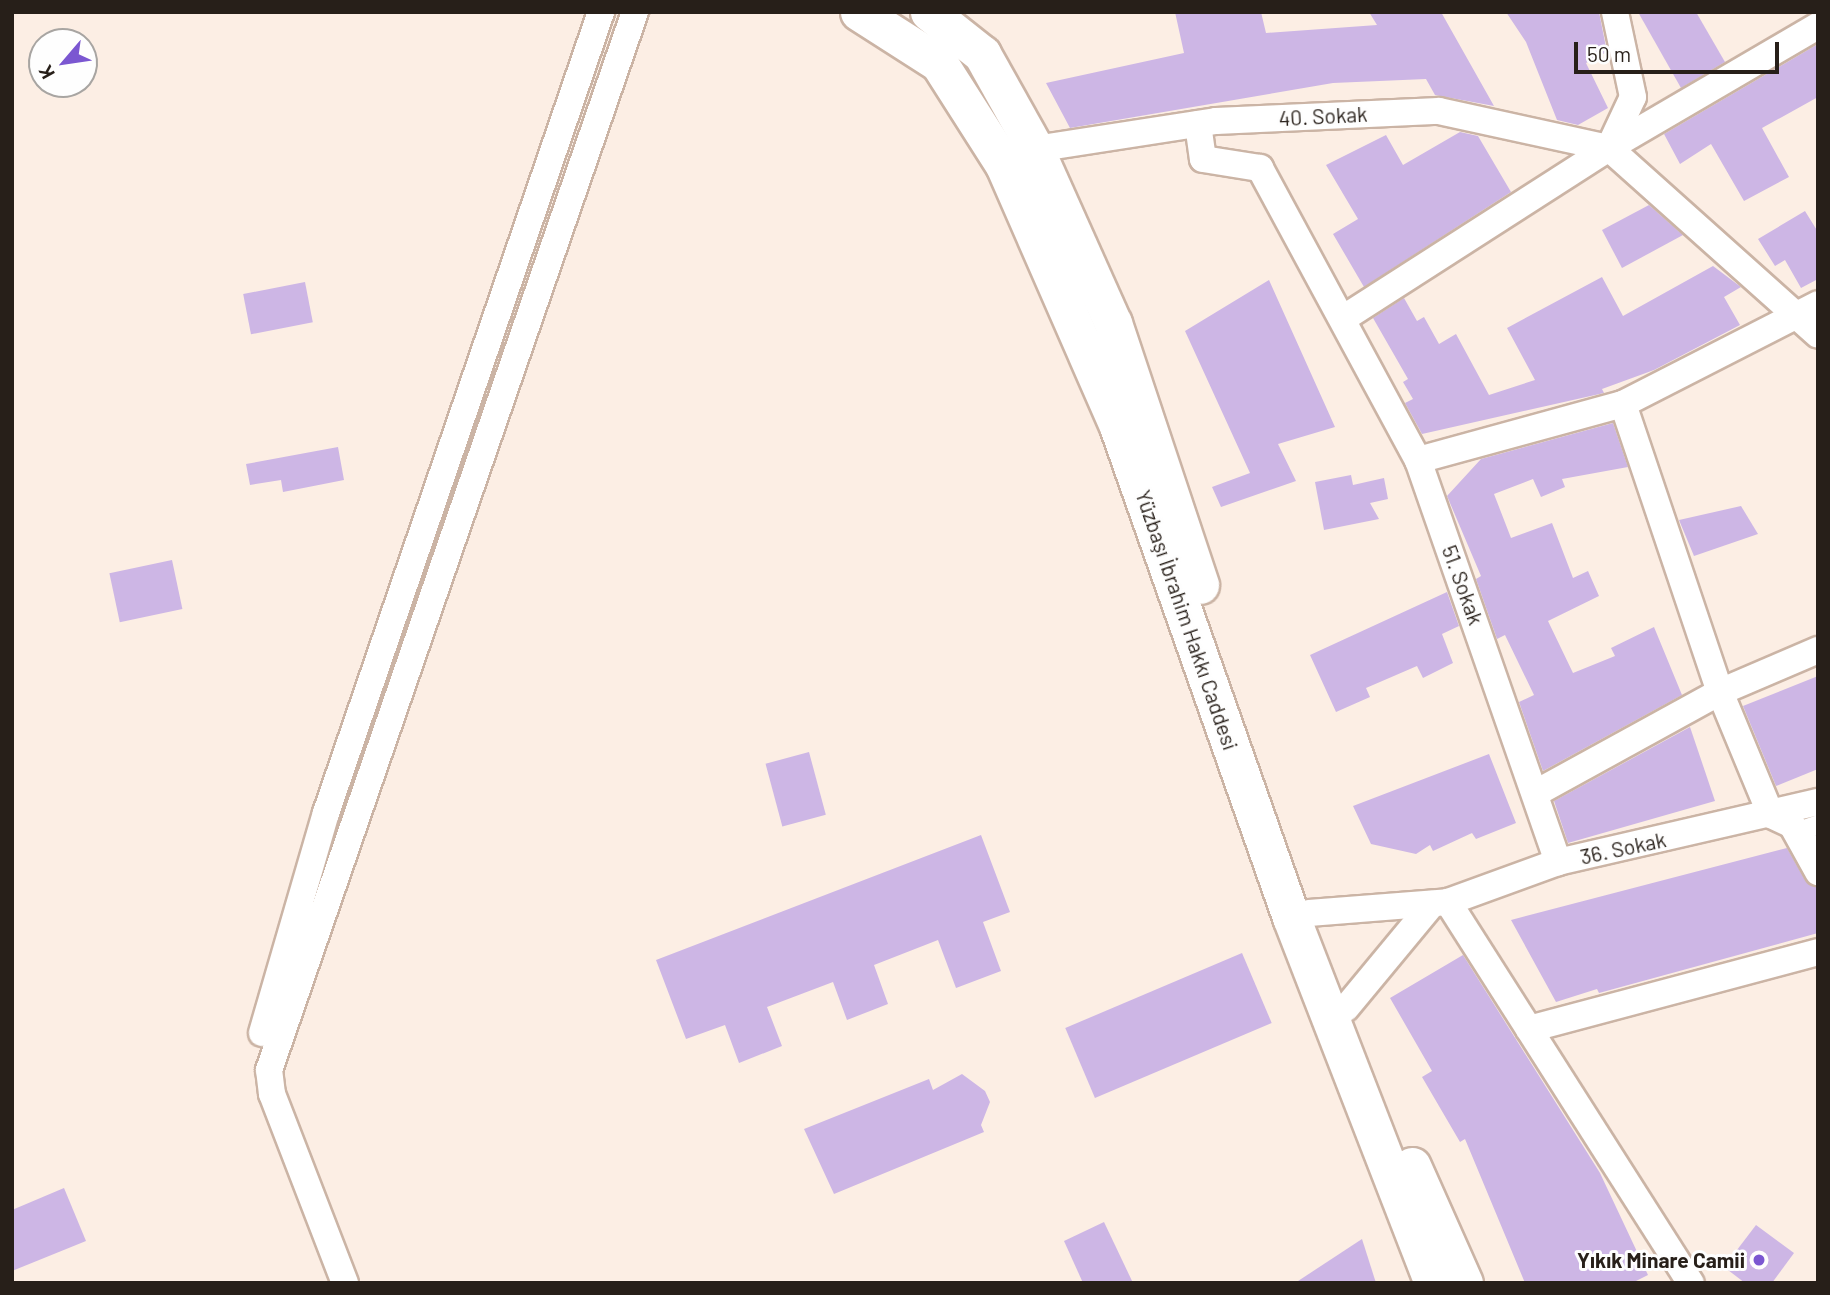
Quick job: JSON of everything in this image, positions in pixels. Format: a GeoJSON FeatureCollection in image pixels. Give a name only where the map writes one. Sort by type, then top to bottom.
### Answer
{"type":"FeatureCollection","features":[{"type":"Feature","properties":{"kind":"main road","name":"Yüzbaşı İbrahim Hakkı Caddesi"},"geometry":{"type":"LineString","coordinates":[[859,12],[939,63],[1004,164],[1118,426],[1291,917],[1433,1283]]}},
{"type":"Feature","properties":{"kind":"main road","name":"Yüzbaşı İbrahim Hakkı Caddesi"},"geometry":{"type":"LineString","coordinates":[[929,12],[982,54],[1035,149],[1113,323],[1309,914],[1346,1008],[1464,1283]]}},
{"type":"Feature","properties":{"kind":"main road"},"geometry":{"type":"LineString","coordinates":[[959,12],[982,54]]}},
{"type":"Feature","properties":{"kind":"street"},"geometry":{"type":"LineString","coordinates":[[332,1283],[262,1095],[256,1055],[326,813],[601,12]]}},
{"type":"Feature","properties":{"kind":"street"},"geometry":{"type":"LineString","coordinates":[[345,1283],[272,1094],[269,1070],[635,12]]}},
{"type":"Feature","properties":{"kind":"street"},"geometry":{"type":"LineString","coordinates":[[1609,148],[1633,97],[1615,12]]}},
{"type":"Feature","properties":{"kind":"street"},"geometry":{"type":"LineString","coordinates":[[1344,318],[1609,148],[1818,26]]}},
{"type":"Feature","properties":{"kind":"street","name":"40. Sokak"},"geometry":{"type":"LineString","coordinates":[[1035,149],[1198,124],[1440,111],[1609,148]]}},
{"type":"Feature","properties":{"kind":"street","name":"51. Sokak"},"geometry":{"type":"LineString","coordinates":[[1198,124],[1203,159],[1260,168],[1344,318],[1418,460],[1558,862]]}},
{"type":"Feature","properties":{"kind":"street"},"geometry":{"type":"LineString","coordinates":[[1609,148],[1807,310],[1818,335]]}},
{"type":"Feature","properties":{"kind":"street"},"geometry":{"type":"LineString","coordinates":[[1418,460],[1623,404],[1807,310]]}},
{"type":"Feature","properties":{"kind":"street"},"geometry":{"type":"LineString","coordinates":[[1623,404],[1720,692],[1772,815],[1792,825],[1818,872]]}},
{"type":"Feature","properties":{"kind":"street"},"geometry":{"type":"LineString","coordinates":[[1536,793],[1720,692],[1818,650]]}},
{"type":"Feature","properties":{"kind":"street","name":"36. Sokak"},"geometry":{"type":"LineString","coordinates":[[1309,914],[1440,903],[1558,862],[1772,815],[1818,802]]}},
{"type":"Feature","properties":{"kind":"street"},"geometry":{"type":"LineString","coordinates":[[1818,824],[1801,831],[1818,858]]}},
{"type":"Feature","properties":{"kind":"street"},"geometry":{"type":"LineString","coordinates":[[1346,1008],[1440,903],[1529,1029],[1691,1283]]}},
{"type":"Feature","properties":{"kind":"street"},"geometry":{"type":"LineString","coordinates":[[1529,1029],[1818,952]]}},
{"type":"Feature","properties":{"kind":"building"},"geometry":{"type":"Polygon","coordinates":[[[1175,12],[1261,12],[1266,33],[1377,25],[1369,12],[1441,12],[1494,106],[1435,95],[1426,79],[1333,83],[1070,128],[1046,83],[1184,53],[1175,12]]]}},
{"type":"Feature","properties":{"kind":"building"},"geometry":{"type":"Polygon","coordinates":[[[1506,12],[1599,12],[1607,52],[1586,63],[1608,108],[1578,125],[1557,120],[1526,42],[1506,12]]]}},
{"type":"Feature","properties":{"kind":"building"},"geometry":{"type":"Polygon","coordinates":[[[1638,12],[1696,12],[1725,62],[1681,88],[1638,12]]]}},
{"type":"Feature","properties":{"kind":"building"},"geometry":{"type":"Polygon","coordinates":[[[1818,44],[1818,97],[1762,128],[1789,177],[1744,201],[1711,144],[1680,164],[1664,134],[1818,44]]]}},
{"type":"Feature","properties":{"kind":"building"},"geometry":{"type":"Polygon","coordinates":[[[1460,132],[1478,136],[1511,192],[1364,287],[1333,234],[1358,219],[1326,165],[1386,135],[1403,165],[1460,132]]]}},
{"type":"Feature","properties":{"kind":"building"},"geometry":{"type":"Polygon","coordinates":[[[1649,205],[1683,235],[1622,268],[1602,230],[1649,205]]]}},
{"type":"Feature","properties":{"kind":"building"},"geometry":{"type":"Polygon","coordinates":[[[1805,211],[1818,232],[1818,279],[1801,288],[1785,260],[1775,266],[1758,239],[1805,211]]]}},
{"type":"Feature","properties":{"kind":"building"},"geometry":{"type":"Polygon","coordinates":[[[1713,266],[1741,287],[1724,297],[1740,325],[1654,370],[1602,389],[1604,393],[1422,434],[1405,403],[1413,399],[1403,382],[1408,379],[1373,318],[1404,298],[1417,321],[1424,317],[1439,344],[1456,334],[1489,395],[1535,380],[1507,328],[1602,277],[1623,316],[1713,266]]]}},
{"type":"Feature","properties":{"kind":"building"},"geometry":{"type":"Polygon","coordinates":[[[1269,280],[1335,427],[1278,444],[1296,481],[1221,507],[1212,487],[1250,473],[1185,331],[1269,280]]]}},
{"type":"Feature","properties":{"kind":"building"},"geometry":{"type":"Polygon","coordinates":[[[305,282],[313,322],[251,334],[243,294],[305,282]]]}},
{"type":"Feature","properties":{"kind":"building"},"geometry":{"type":"Polygon","coordinates":[[[1613,423],[1628,467],[1562,479],[1565,487],[1541,497],[1533,479],[1494,494],[1511,538],[1552,523],[1573,578],[1588,571],[1599,596],[1548,621],[1573,673],[1615,656],[1611,648],[1654,627],[1682,695],[1543,771],[1519,702],[1534,695],[1505,635],[1497,639],[1476,579],[1481,576],[1447,496],[1481,459],[1613,423]]]}},
{"type":"Feature","properties":{"kind":"building"},"geometry":{"type":"Polygon","coordinates":[[[338,447],[344,480],[283,492],[281,480],[250,485],[246,464],[338,447]]]}},
{"type":"Feature","properties":{"kind":"building"},"geometry":{"type":"Polygon","coordinates":[[[1351,475],[1353,485],[1384,478],[1388,499],[1370,503],[1379,519],[1324,530],[1315,482],[1351,475]]]}},
{"type":"Feature","properties":{"kind":"building"},"geometry":{"type":"Polygon","coordinates":[[[1741,506],[1758,534],[1694,556],[1679,520],[1741,506]]]}},
{"type":"Feature","properties":{"kind":"building"},"geometry":{"type":"Polygon","coordinates":[[[172,560],[182,609],[120,622],[109,573],[172,560]]]}},
{"type":"Feature","properties":{"kind":"building"},"geometry":{"type":"Polygon","coordinates":[[[1447,592],[1459,626],[1442,634],[1453,663],[1423,678],[1417,666],[1366,688],[1370,697],[1336,712],[1310,655],[1447,592]]]}},
{"type":"Feature","properties":{"kind":"building"},"geometry":{"type":"Polygon","coordinates":[[[1818,676],[1818,769],[1776,786],[1743,706],[1818,676]]]}},
{"type":"Feature","properties":{"kind":"building"},"geometry":{"type":"Polygon","coordinates":[[[1690,727],[1715,801],[1568,843],[1554,801],[1690,727]]]}},
{"type":"Feature","properties":{"kind":"building"},"geometry":{"type":"Polygon","coordinates":[[[809,752],[826,815],[782,826],[766,764],[809,752]]]}},
{"type":"Feature","properties":{"kind":"building"},"geometry":{"type":"Polygon","coordinates":[[[1489,754],[1516,823],[1476,839],[1472,833],[1433,851],[1430,845],[1416,854],[1371,844],[1353,806],[1489,754]]]}},
{"type":"Feature","properties":{"kind":"building"},"geometry":{"type":"Polygon","coordinates":[[[981,835],[1010,912],[983,922],[1001,971],[956,988],[938,940],[874,965],[888,1004],[847,1020],[833,982],[767,1007],[782,1046],[739,1063],[725,1025],[686,1039],[656,960],[981,835]]]}},
{"type":"Feature","properties":{"kind":"building"},"geometry":{"type":"Polygon","coordinates":[[[1787,848],[1805,880],[1818,888],[1818,933],[1599,993],[1597,989],[1556,1002],[1511,920],[1787,848]]]}},
{"type":"Feature","properties":{"kind":"building"},"geometry":{"type":"Polygon","coordinates":[[[1242,953],[1272,1023],[1095,1098],[1065,1028],[1242,953]]]}},
{"type":"Feature","properties":{"kind":"building"},"geometry":{"type":"Polygon","coordinates":[[[1463,955],[1600,1173],[1648,1275],[1632,1283],[1525,1283],[1465,1139],[1460,1142],[1422,1077],[1432,1071],[1390,998],[1463,955]]]}},
{"type":"Feature","properties":{"kind":"building"},"geometry":{"type":"Polygon","coordinates":[[[962,1074],[985,1091],[990,1102],[981,1125],[984,1132],[834,1194],[804,1129],[929,1079],[933,1090],[962,1074]]]}},
{"type":"Feature","properties":{"kind":"building"},"geometry":{"type":"Polygon","coordinates":[[[64,1188],[86,1241],[12,1271],[12,1210],[64,1188]]]}},
{"type":"Feature","properties":{"kind":"building"},"geometry":{"type":"Polygon","coordinates":[[[1104,1222],[1133,1283],[1083,1283],[1064,1241],[1104,1222]]]}},
{"type":"Feature","properties":{"kind":"building","name":"Yıkık Minare Camii"},"geometry":{"type":"Polygon","coordinates":[[[1756,1225],[1794,1253],[1772,1283],[1745,1283],[1724,1267],[1756,1225]]]}},
{"type":"Feature","properties":{"kind":"building"},"geometry":{"type":"Polygon","coordinates":[[[1362,1239],[1376,1283],[1295,1283],[1362,1239]]]}},
{"type":"Feature","properties":{"kind":"place","name":"Yıkık Minare Camii"},"geometry":{"type":"Point","coordinates":[1759,1260]}}]}
